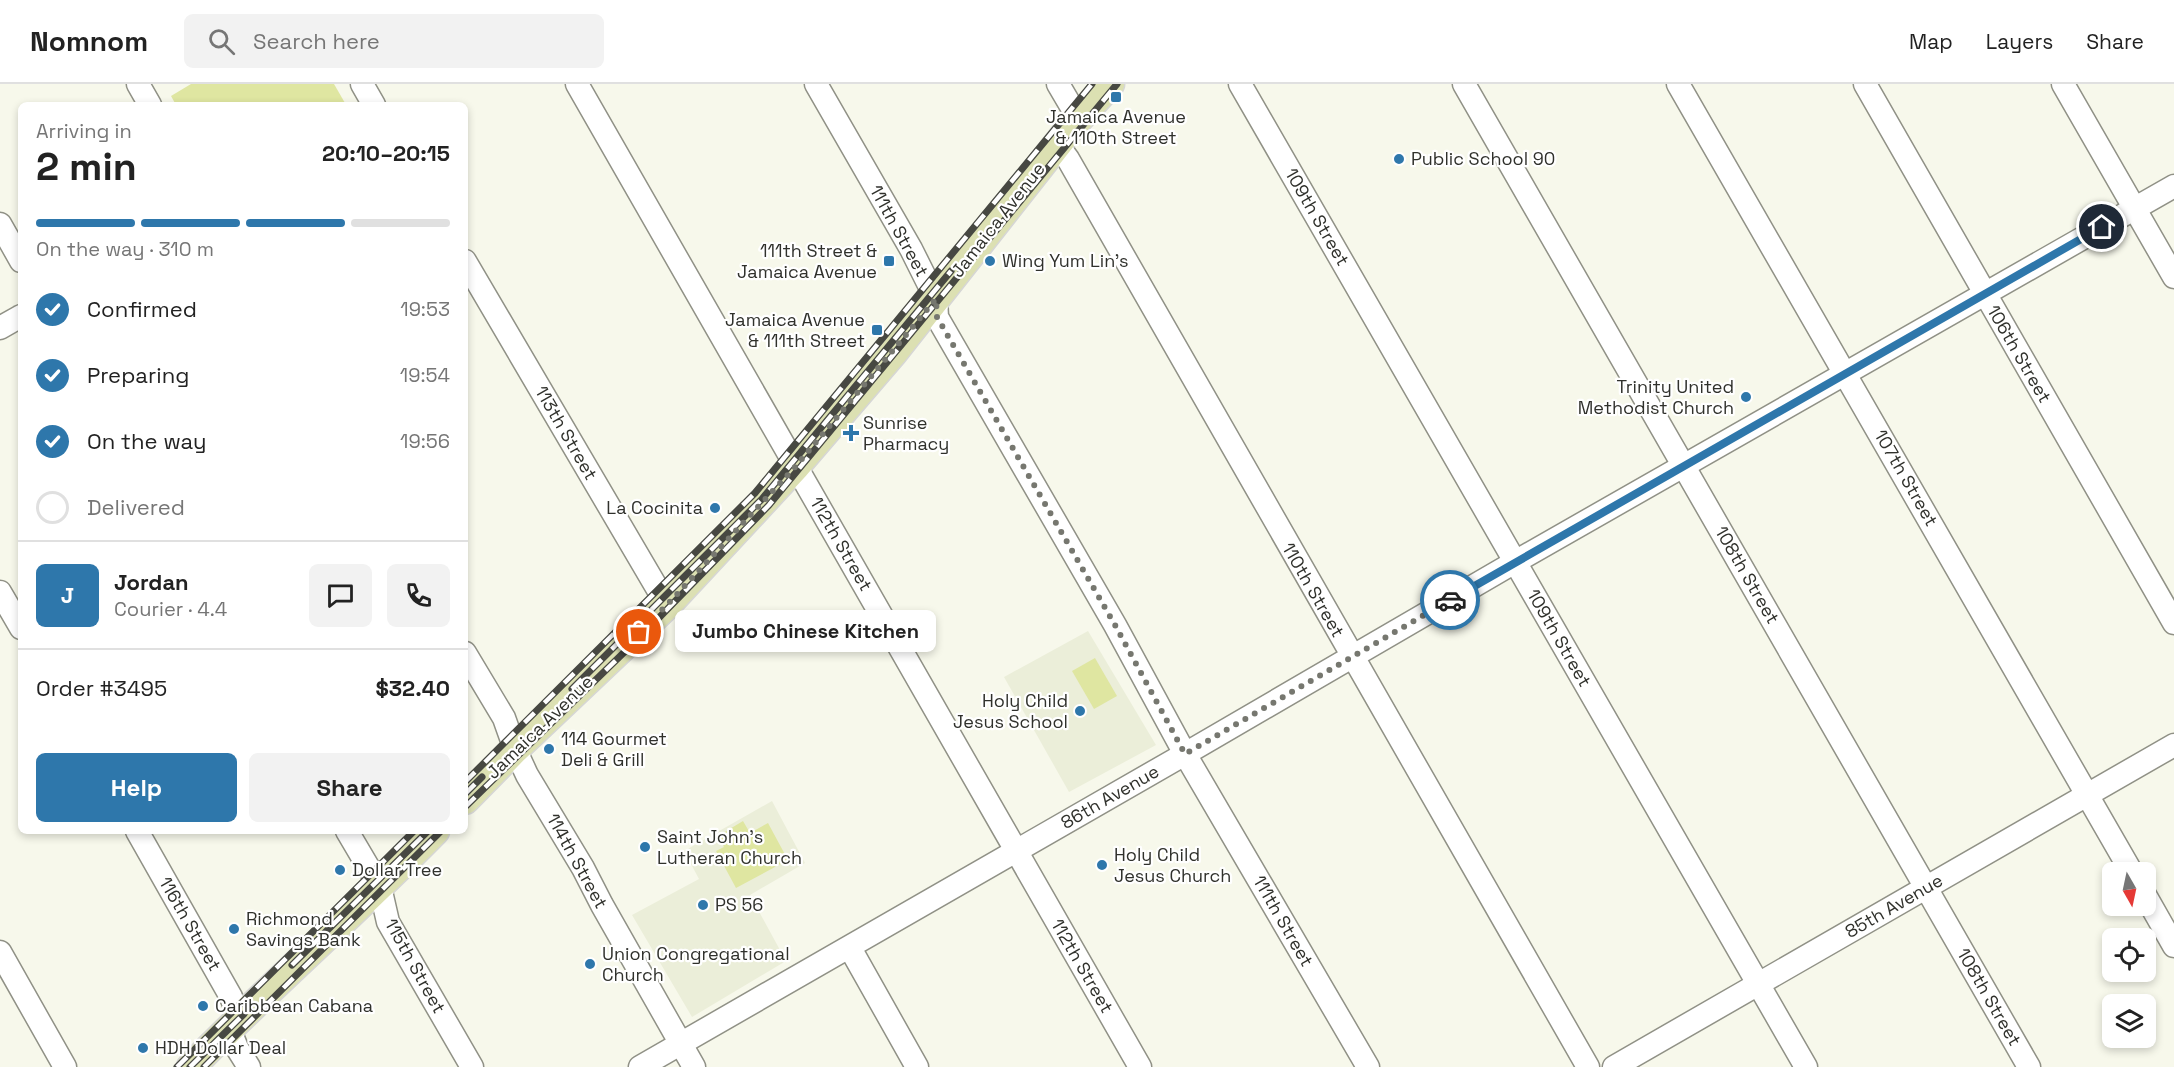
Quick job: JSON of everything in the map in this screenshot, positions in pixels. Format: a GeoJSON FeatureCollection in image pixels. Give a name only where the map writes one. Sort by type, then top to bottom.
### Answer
{"type":"FeatureCollection","features":[{"type":"Feature","properties":{"kind":"main road","name":"Jamaica Avenue"},"geometry":{"type":"LineString","coordinates":[[468,797],[515,749],[667,605],[796,466],[936,299],[1078,118],[1110,84]]}},
{"type":"Feature","properties":{"kind":"main road"},"geometry":{"type":"LineString","coordinates":[[191,1067],[234,1023],[380,887],[432,834]]}},
{"type":"Feature","properties":{"kind":"street"},"geometry":{"type":"LineString","coordinates":[[138,84],[148,102]]}},
{"type":"Feature","properties":{"kind":"street"},"geometry":{"type":"LineString","coordinates":[[362,84],[372,102]]}},
{"type":"Feature","properties":{"kind":"street","name":"112th Street"},"geometry":{"type":"LineString","coordinates":[[577,84],[1140,1067]]}},
{"type":"Feature","properties":{"kind":"street","name":"111th Street"},"geometry":{"type":"LineString","coordinates":[[816,84],[911,249],[936,299],[937,317],[1115,625],[1185,754],[1368,1067]]}},
{"type":"Feature","properties":{"kind":"street"},"geometry":{"type":"LineString","coordinates":[[1058,84],[1078,118]]}},
{"type":"Feature","properties":{"kind":"street","name":"109th Street"},"geometry":{"type":"LineString","coordinates":[[1240,84],[1806,1067]]}},
{"type":"Feature","properties":{"kind":"street","name":"108th Street"},"geometry":{"type":"LineString","coordinates":[[1464,84],[2029,1067]]}},
{"type":"Feature","properties":{"kind":"street","name":"107th Street"},"geometry":{"type":"LineString","coordinates":[[1678,84],[2126,862]]}},
{"type":"Feature","properties":{"kind":"street","name":"106th Street"},"geometry":{"type":"LineString","coordinates":[[1865,84],[2174,623]]}},
{"type":"Feature","properties":{"kind":"street"},"geometry":{"type":"LineString","coordinates":[[2063,84],[2174,277]]}},
{"type":"Feature","properties":{"kind":"street","name":"110th Street"},"geometry":{"type":"LineString","coordinates":[[1057,144],[1068,159],[1588,1067]]}},
{"type":"Feature","properties":{"kind":"street","name":"86th Avenue"},"geometry":{"type":"LineString","coordinates":[[640,1067],[850,948],[1515,562],[2174,186]]}},
{"type":"Feature","properties":{"kind":"street"},"geometry":{"type":"LineString","coordinates":[[0,224],[18,256]]}},
{"type":"Feature","properties":{"kind":"street","name":"113th Street"},"geometry":{"type":"LineString","coordinates":[[468,266],[667,605]]}},
{"type":"Feature","properties":{"kind":"street"},"geometry":{"type":"LineString","coordinates":[[0,327],[18,318]]}},
{"type":"Feature","properties":{"kind":"street"},"geometry":{"type":"LineString","coordinates":[[0,592],[18,623]]}},
{"type":"Feature","properties":{"kind":"street","name":"114th Street"},"geometry":{"type":"LineString","coordinates":[[468,658],[504,718],[527,775],[583,868],[694,1067]]}},
{"type":"Feature","properties":{"kind":"street","name":"85th Avenue"},"geometry":{"type":"LineString","coordinates":[[1614,1067],[2174,745]]}},
{"type":"Feature","properties":{"kind":"street","name":"116th Street"},"geometry":{"type":"LineString","coordinates":[[139,834],[231,997],[237,1048],[249,1067]]}},
{"type":"Feature","properties":{"kind":"street","name":"115th Street"},"geometry":{"type":"LineString","coordinates":[[349,834],[380,887],[388,922],[472,1067]]}},
{"type":"Feature","properties":{"kind":"street"},"geometry":{"type":"LineString","coordinates":[[2156,914],[2174,946]]}},
{"type":"Feature","properties":{"kind":"street"},"geometry":{"type":"LineString","coordinates":[[850,948],[917,1067]]}},
{"type":"Feature","properties":{"kind":"street"},"geometry":{"type":"LineString","coordinates":[[0,952],[65,1067]]}},
{"type":"Feature","properties":{"kind":"shaded area","name":"Holy Child Jesus School"},"geometry":{"type":"Polygon","coordinates":[[[1088,631],[1156,745],[1069,792],[1004,677],[1088,631]]]}},
{"type":"Feature","properties":{"kind":"shaded area","name":"PS 56"},"geometry":{"type":"Polygon","coordinates":[[[772,801],[805,863],[750,895],[786,961],[692,1017],[632,915],[699,879],[684,851],[772,801]]]}},
{"type":"Feature","properties":{"kind":"green space"},"geometry":{"type":"Polygon","coordinates":[[[191,84],[334,84],[344,102],[174,102],[171,96],[191,84]]]}},
{"type":"Feature","properties":{"kind":"green space"},"geometry":{"type":"Polygon","coordinates":[[[1095,658],[1117,696],[1094,709],[1072,671],[1095,658]]]}},
{"type":"Feature","properties":{"kind":"green space"},"geometry":{"type":"Polygon","coordinates":[[[743,821],[750,833],[768,823],[788,860],[736,888],[716,851],[724,847],[718,836],[743,821]]]}},
{"type":"Feature","properties":{"kind":"railway"},"geometry":{"type":"LineString","coordinates":[[468,779],[755,493],[1092,84]]}},
{"type":"Feature","properties":{"kind":"railway"},"geometry":{"type":"LineString","coordinates":[[468,804],[646,631],[769,505],[1117,84]]}},
{"type":"Feature","properties":{"kind":"railway"},"geometry":{"type":"LineString","coordinates":[[572,689],[762,499],[951,271]]}},
{"type":"Feature","properties":{"kind":"railway"},"geometry":{"type":"LineString","coordinates":[[468,791],[482,777]]}},
{"type":"Feature","properties":{"kind":"railway"},"geometry":{"type":"LineString","coordinates":[[177,1067],[411,834]]}},
{"type":"Feature","properties":{"kind":"railway"},"geometry":{"type":"LineString","coordinates":[[292,965],[425,834]]}},
{"type":"Feature","properties":{"kind":"railway"},"geometry":{"type":"LineString","coordinates":[[204,1067],[438,834]]}},
{"type":"Feature","properties":{"kind":"railway"},"geometry":{"type":"LineString","coordinates":[[190,1067],[244,1014]]}},
{"type":"Feature","properties":{"kind":"way so far"},"geometry":{"type":"LineString","coordinates":[[639,632],[796,466],[936,299],[937,317],[1115,625],[1185,754],[1450,600]]}},
{"type":"Feature","properties":{"kind":"place","name":"Jamaica Avenue & 110th Street"},"geometry":{"type":"Point","coordinates":[1116,97]}},
{"type":"Feature","properties":{"kind":"place","name":"Public School 90"},"geometry":{"type":"Point","coordinates":[1399,159]}},
{"type":"Feature","properties":{"kind":"place","name":"111th Street & Jamaica Avenue"},"geometry":{"type":"Point","coordinates":[889,261]}},
{"type":"Feature","properties":{"kind":"place","name":"Wing Yum Lin's"},"geometry":{"type":"Point","coordinates":[990,261]}},
{"type":"Feature","properties":{"kind":"place","name":"Jamaica Avenue & 111th Street"},"geometry":{"type":"Point","coordinates":[877,330]}},
{"type":"Feature","properties":{"kind":"place","name":"Trinity United Methodist Church"},"geometry":{"type":"Point","coordinates":[1746,397]}},
{"type":"Feature","properties":{"kind":"place","name":"Sunrise Pharmacy"},"geometry":{"type":"Point","coordinates":[851,433]}},
{"type":"Feature","properties":{"kind":"place","name":"La Cocinita"},"geometry":{"type":"Point","coordinates":[715,508]}},
{"type":"Feature","properties":{"kind":"place","name":"Jumbo Chinese Kitchen"},"geometry":{"type":"Point","coordinates":[639,632]}},
{"type":"Feature","properties":{"kind":"place","name":"Holy Child Jesus School"},"geometry":{"type":"Point","coordinates":[1080,711]}},
{"type":"Feature","properties":{"kind":"place","name":"114 Gourmet Deli & Grill"},"geometry":{"type":"Point","coordinates":[549,749]}},
{"type":"Feature","properties":{"kind":"place","name":"Saint John's Lutheran Church"},"geometry":{"type":"Point","coordinates":[645,847]}},
{"type":"Feature","properties":{"kind":"place","name":"Holy Child Jesus Church"},"geometry":{"type":"Point","coordinates":[1102,865]}},
{"type":"Feature","properties":{"kind":"place","name":"Dollar Tree"},"geometry":{"type":"Point","coordinates":[340,870]}},
{"type":"Feature","properties":{"kind":"place","name":"PS 56"},"geometry":{"type":"Point","coordinates":[703,905]}},
{"type":"Feature","properties":{"kind":"place","name":"Richmond Savings Bank"},"geometry":{"type":"Point","coordinates":[234,929]}},
{"type":"Feature","properties":{"kind":"place","name":"Union Congregational Church"},"geometry":{"type":"Point","coordinates":[590,964]}},
{"type":"Feature","properties":{"kind":"place","name":"Caribbean Cabana"},"geometry":{"type":"Point","coordinates":[203,1006]}},
{"type":"Feature","properties":{"kind":"place","name":"HDH Dollar Deal"},"geometry":{"type":"Point","coordinates":[143,1048]}},
{"type":"Feature","properties":{"kind":"route"},"geometry":{"type":"LineString","coordinates":[[1450,600],[2102,227]]}}]}
